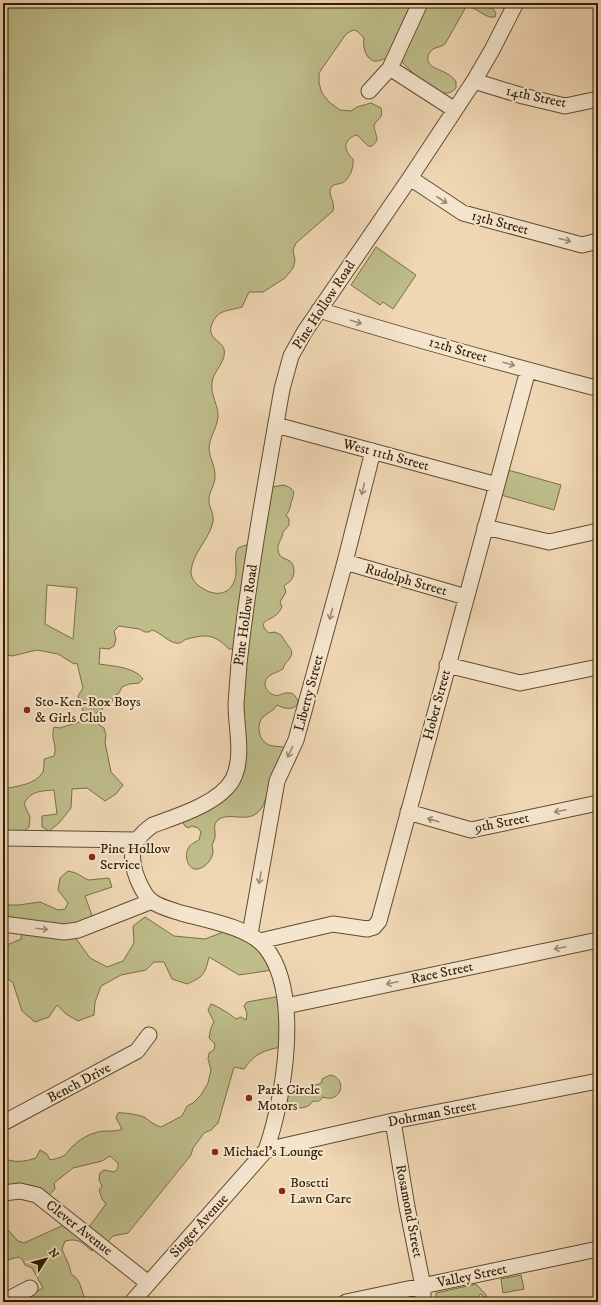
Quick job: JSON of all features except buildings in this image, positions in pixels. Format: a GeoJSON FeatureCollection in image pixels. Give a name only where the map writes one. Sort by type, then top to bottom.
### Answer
{"type":"FeatureCollection","features":[{"type":"Feature","properties":{"kind":"street"},"geometry":{"type":"LineString","coordinates":[[369,91],[390,68],[420,3]]}},
{"type":"Feature","properties":{"kind":"street","name":"Pine Hollow Road"},"geometry":{"type":"LineString","coordinates":[[136,840],[146,830],[153,826],[206,803],[222,792],[229,785],[236,770],[238,748],[236,704],[246,609],[282,389],[291,356],[305,331],[410,178],[474,81],[516,3]]}},
{"type":"Feature","properties":{"kind":"street"},"geometry":{"type":"LineString","coordinates":[[390,68],[455,110]]}},
{"type":"Feature","properties":{"kind":"street","name":"14th Street"},"geometry":{"type":"LineString","coordinates":[[474,81],[523,96],[565,106],[598,99]]}},
{"type":"Feature","properties":{"kind":"street","name":"13th Street"},"geometry":{"type":"LineString","coordinates":[[410,178],[464,213],[582,245],[598,241]]}},
{"type":"Feature","properties":{"kind":"street","name":"12th Street"},"geometry":{"type":"LineString","coordinates":[[319,310],[365,325],[528,370],[592,386],[598,385]]}},
{"type":"Feature","properties":{"kind":"street","name":"Hober Street"},"geometry":{"type":"LineString","coordinates":[[255,938],[334,924],[367,929],[374,927],[379,921],[528,370]]}},
{"type":"Feature","properties":{"kind":"street","name":"West 11th Street"},"geometry":{"type":"LineString","coordinates":[[276,425],[497,485]]}},
{"type":"Feature","properties":{"kind":"street","name":"Liberty Street"},"geometry":{"type":"LineString","coordinates":[[255,938],[277,780],[296,740],[345,562],[372,451]]}},
{"type":"Feature","properties":{"kind":"street"},"geometry":{"type":"LineString","coordinates":[[486,527],[549,542],[598,532]]}},
{"type":"Feature","properties":{"kind":"street","name":"Rudolph Street"},"geometry":{"type":"LineString","coordinates":[[345,562],[466,597]]}},
{"type":"Feature","properties":{"kind":"street"},"geometry":{"type":"LineString","coordinates":[[447,665],[520,683],[598,667]]}},
{"type":"Feature","properties":{"kind":"street","name":"9th Street"},"geometry":{"type":"LineString","coordinates":[[408,812],[471,830],[598,803]]}},
{"type":"Feature","properties":{"kind":"street"},"geometry":{"type":"LineString","coordinates":[[3,838],[136,840],[132,858],[134,868],[140,884],[152,901],[173,911],[234,928],[255,938],[271,954],[280,972],[283,984],[286,1006],[286,1042],[283,1078],[272,1135],[266,1150]]}},
{"type":"Feature","properties":{"kind":"street"},"geometry":{"type":"LineString","coordinates":[[3,924],[64,932],[78,930],[152,901]]}},
{"type":"Feature","properties":{"kind":"street","name":"Race Street"},"geometry":{"type":"LineString","coordinates":[[286,1006],[598,940]]}},
{"type":"Feature","properties":{"kind":"street","name":"Bench Drive"},"geometry":{"type":"LineString","coordinates":[[3,1123],[137,1051],[149,1034]]}},
{"type":"Feature","properties":{"kind":"street","name":"Dohrman Street"},"geometry":{"type":"LineString","coordinates":[[266,1150],[393,1121],[598,1081]]}},
{"type":"Feature","properties":{"kind":"street","name":"Rosamond Street"},"geometry":{"type":"LineString","coordinates":[[393,1121],[407,1207],[423,1286],[423,1302]]}},
{"type":"Feature","properties":{"kind":"street","name":"Singer Avenue"},"geometry":{"type":"LineString","coordinates":[[132,1302],[266,1150]]}},
{"type":"Feature","properties":{"kind":"street","name":"Clever Avenue"},"geometry":{"type":"LineString","coordinates":[[3,1194],[20,1191],[37,1195],[148,1283]]}},
{"type":"Feature","properties":{"kind":"street","name":"Valley Street"},"geometry":{"type":"LineString","coordinates":[[346,1302],[598,1249]]}},
{"type":"Feature","properties":{"kind":"street"},"geometry":{"type":"LineString","coordinates":[[4,1302],[30,1288]]}},
{"type":"Feature","properties":{"kind":"shaded area"},"geometry":{"type":"Polygon","coordinates":[[[3,3],[483,3],[494,10],[496,13],[495,17],[491,17],[474,8],[466,7],[445,44],[433,49],[429,54],[428,60],[431,65],[456,81],[456,88],[450,92],[443,93],[428,86],[397,59],[388,58],[372,61],[367,56],[365,51],[364,38],[357,31],[353,30],[346,34],[319,73],[319,83],[322,93],[329,102],[340,110],[351,111],[357,107],[371,103],[381,108],[382,112],[380,118],[374,126],[377,140],[374,144],[369,146],[356,135],[347,142],[347,152],[353,159],[351,172],[345,181],[333,185],[330,189],[330,195],[334,207],[333,211],[296,243],[293,250],[295,261],[293,268],[285,278],[263,292],[249,292],[242,307],[221,313],[214,319],[211,329],[211,333],[224,349],[224,358],[215,373],[212,382],[212,391],[218,413],[209,449],[215,474],[209,499],[213,522],[208,535],[194,559],[191,572],[195,582],[209,592],[221,593],[226,591],[234,583],[236,577],[236,556],[238,548],[246,545],[249,547],[235,649],[229,649],[219,640],[210,636],[194,637],[180,643],[176,643],[152,630],[145,632],[139,629],[119,626],[114,631],[116,639],[114,646],[109,649],[100,648],[99,664],[117,666],[135,672],[143,679],[139,683],[129,684],[122,687],[119,693],[113,697],[112,702],[108,705],[104,704],[102,710],[97,712],[95,717],[99,725],[104,728],[106,735],[105,742],[111,772],[123,785],[116,794],[105,801],[87,788],[72,789],[71,808],[59,823],[49,831],[42,827],[42,816],[57,814],[54,790],[40,791],[29,796],[24,804],[30,817],[29,827],[20,834],[3,835],[3,789],[31,782],[40,776],[43,772],[44,759],[54,756],[54,727],[60,728],[86,720],[78,696],[83,688],[77,663],[74,664],[58,654],[37,650],[12,656],[3,654],[3,3]],[[47,585],[45,624],[73,639],[77,588],[47,585]]]}},
{"type":"Feature","properties":{"kind":"shaded area"},"geometry":{"type":"Polygon","coordinates":[[[376,247],[416,275],[393,309],[383,302],[380,305],[351,285],[376,247]]]}},
{"type":"Feature","properties":{"kind":"shaded area"},"geometry":{"type":"Polygon","coordinates":[[[508,470],[561,485],[554,510],[501,495],[508,470]]]}},
{"type":"Feature","properties":{"kind":"shaded area"},"geometry":{"type":"Polygon","coordinates":[[[284,485],[293,490],[294,494],[290,509],[286,515],[289,519],[289,525],[283,532],[278,545],[278,550],[281,557],[291,562],[294,568],[294,574],[290,581],[284,586],[286,592],[280,602],[282,607],[274,617],[265,621],[263,626],[269,633],[275,632],[281,635],[292,653],[283,669],[269,676],[265,684],[268,692],[271,694],[279,695],[291,693],[298,700],[297,705],[292,708],[284,708],[277,705],[262,718],[259,728],[261,737],[267,744],[283,747],[287,752],[270,796],[266,798],[262,808],[250,817],[223,817],[218,820],[215,826],[212,857],[204,866],[195,869],[189,865],[186,855],[190,846],[199,840],[201,832],[198,828],[192,826],[188,828],[183,823],[186,814],[228,787],[238,694],[266,488],[284,485]]]}},
{"type":"Feature","properties":{"kind":"shaded area"},"geometry":{"type":"Polygon","coordinates":[[[68,871],[76,873],[88,880],[109,878],[112,887],[85,896],[94,921],[74,936],[90,958],[107,967],[123,961],[134,943],[133,926],[145,917],[174,936],[205,939],[226,931],[248,937],[265,952],[273,970],[239,975],[209,957],[202,975],[187,984],[172,979],[164,962],[154,962],[146,970],[121,975],[101,986],[95,1002],[94,1015],[78,1021],[66,1014],[57,1005],[49,1017],[35,1022],[22,1011],[13,983],[3,975],[3,954],[7,945],[21,939],[23,922],[3,920],[3,905],[18,905],[40,902],[58,910],[65,909],[68,903],[58,890],[60,878],[68,871]]]}},
{"type":"Feature","properties":{"kind":"shaded area"},"geometry":{"type":"Polygon","coordinates":[[[281,996],[282,1047],[256,1056],[244,1069],[234,1067],[218,1123],[211,1130],[204,1133],[193,1148],[191,1155],[128,1233],[113,1236],[104,1246],[86,1231],[106,1204],[102,1199],[99,1190],[102,1186],[99,1180],[100,1173],[104,1170],[114,1172],[118,1169],[118,1163],[110,1156],[102,1161],[73,1168],[54,1183],[55,1189],[49,1195],[3,1191],[3,1158],[15,1161],[27,1160],[36,1158],[40,1150],[47,1154],[50,1160],[56,1159],[65,1155],[78,1142],[89,1135],[98,1132],[122,1129],[116,1118],[118,1113],[142,1116],[161,1127],[182,1116],[187,1106],[193,1103],[201,1095],[208,1083],[211,1070],[208,1059],[209,1053],[214,1050],[215,1044],[209,1038],[214,1022],[208,1010],[211,1004],[236,1019],[241,1017],[246,1020],[247,1013],[244,1006],[247,1002],[281,996]]]}},
{"type":"Feature","properties":{"kind":"shaded area"},"geometry":{"type":"Polygon","coordinates":[[[330,1075],[336,1077],[341,1085],[338,1094],[335,1097],[323,1097],[319,1101],[313,1101],[306,1107],[302,1108],[294,1107],[288,1102],[286,1098],[290,1091],[319,1084],[322,1082],[322,1079],[330,1075]]]}},
{"type":"Feature","properties":{"kind":"shaded area"},"geometry":{"type":"Polygon","coordinates":[[[68,1223],[97,1245],[92,1251],[77,1240],[70,1240],[65,1241],[62,1249],[69,1264],[71,1274],[78,1280],[83,1295],[88,1302],[17,1302],[43,1288],[32,1268],[25,1265],[22,1259],[18,1257],[4,1261],[3,1264],[3,1230],[8,1230],[18,1241],[24,1243],[68,1223]]]}},
{"type":"Feature","properties":{"kind":"shaded area"},"geometry":{"type":"Polygon","coordinates":[[[521,1275],[524,1289],[503,1293],[501,1279],[521,1275]]]}},
{"type":"Feature","properties":{"kind":"shaded area"},"geometry":{"type":"Polygon","coordinates":[[[476,1284],[487,1296],[485,1298],[481,1294],[472,1302],[436,1302],[436,1293],[476,1284]]]}},
{"type":"Feature","properties":{"kind":"place","name":"Sto-Ken-Rox Boys & Girls Club"},"geometry":{"type":"Point","coordinates":[27,710]}},
{"type":"Feature","properties":{"kind":"place","name":"Pine Hollow Service"},"geometry":{"type":"Point","coordinates":[92,857]}},
{"type":"Feature","properties":{"kind":"place","name":"Park Circle Motors"},"geometry":{"type":"Point","coordinates":[249,1098]}},
{"type":"Feature","properties":{"kind":"place","name":"Michael's Lounge"},"geometry":{"type":"Point","coordinates":[215,1152]}},
{"type":"Feature","properties":{"kind":"place","name":"Bosetti Lawn Care"},"geometry":{"type":"Point","coordinates":[282,1191]}}]}
